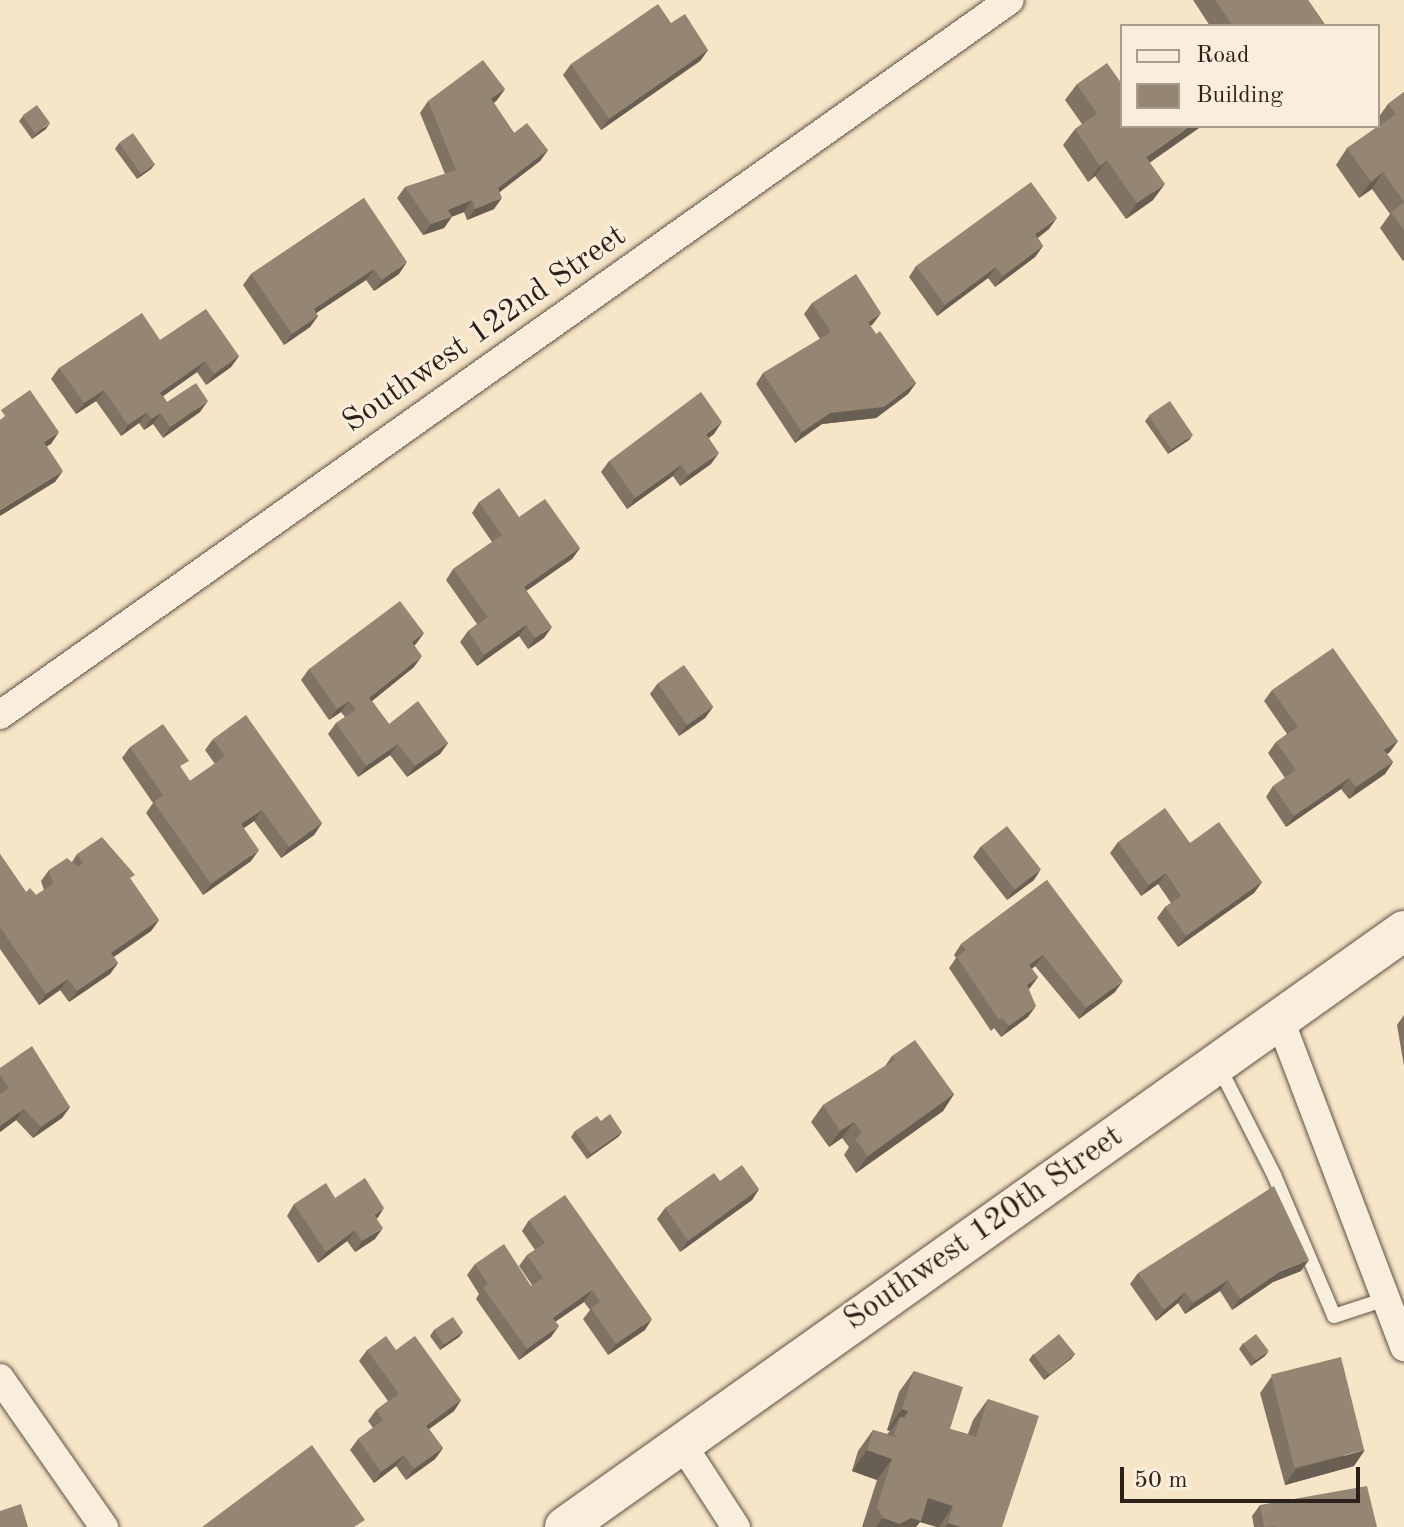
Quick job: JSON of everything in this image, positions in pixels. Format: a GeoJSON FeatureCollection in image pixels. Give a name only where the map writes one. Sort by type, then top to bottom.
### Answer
{"type":"FeatureCollection","features":[{"type":"Feature","properties":{"kind":"street","name":"Southwest 122nd Street"},"geometry":{"type":"LineString","coordinates":[[0,715],[1010,0]]}},
{"type":"Feature","properties":{"kind":"street","name":"Southwest 120th Street"},"geometry":{"type":"LineString","coordinates":[[565,1527],[1404,931]]}},
{"type":"Feature","properties":{"kind":"street"},"geometry":{"type":"LineString","coordinates":[[1280,1020],[1404,1347]]}},
{"type":"Feature","properties":{"kind":"street"},"geometry":{"type":"LineString","coordinates":[[0,1378],[104,1527]]}},
{"type":"Feature","properties":{"kind":"street"},"geometry":{"type":"LineString","coordinates":[[682,1444],[736,1527]]}},
{"type":"Feature","properties":{"kind":"lane"},"geometry":{"type":"LineString","coordinates":[[1217,1063],[1274,1175],[1334,1316],[1386,1299]]}},
{"type":"Feature","properties":{"kind":"building"},"geometry":{"type":"Polygon","coordinates":[[[1215,0],[1308,0],[1325,24],[1232,24],[1215,0]]]}},
{"type":"Feature","properties":{"kind":"building"},"geometry":{"type":"Polygon","coordinates":[[[658,4],[671,23],[685,14],[708,50],[609,119],[571,64],[658,4]]]}},
{"type":"Feature","properties":{"kind":"building"},"geometry":{"type":"Polygon","coordinates":[[[483,60],[505,89],[491,99],[514,133],[527,123],[548,150],[498,188],[502,198],[475,209],[472,200],[448,210],[452,217],[431,224],[405,187],[456,170],[428,101],[483,60]]]}},
{"type":"Feature","properties":{"kind":"building"},"geometry":{"type":"Polygon","coordinates":[[[1107,63],[1120,81],[1120,128],[1187,128],[1146,157],[1165,184],[1137,203],[1107,160],[1100,166],[1075,129],[1097,114],[1077,84],[1107,63]]]}},
{"type":"Feature","properties":{"kind":"building"},"geometry":{"type":"Polygon","coordinates":[[[1404,92],[1404,202],[1383,172],[1371,182],[1347,148],[1396,114],[1388,104],[1404,92]]]}},
{"type":"Feature","properties":{"kind":"building"},"geometry":{"type":"Polygon","coordinates":[[[37,105],[50,123],[35,133],[22,116],[37,105]]]}},
{"type":"Feature","properties":{"kind":"building"},"geometry":{"type":"Polygon","coordinates":[[[133,133],[155,164],[141,174],[119,143],[133,133]]]}},
{"type":"Feature","properties":{"kind":"building"},"geometry":{"type":"Polygon","coordinates":[[[1031,182],[1057,218],[1035,234],[1043,246],[1003,276],[996,267],[945,305],[916,266],[1031,182]]]}},
{"type":"Feature","properties":{"kind":"building"},"geometry":{"type":"Polygon","coordinates":[[[364,198],[407,262],[382,280],[374,269],[314,309],[318,316],[292,334],[251,274],[364,198]]]}},
{"type":"Feature","properties":{"kind":"building"},"geometry":{"type":"Polygon","coordinates":[[[1404,203],[1404,230],[1391,212],[1404,203]]]}},
{"type":"Feature","properties":{"kind":"building"},"geometry":{"type":"Polygon","coordinates":[[[856,274],[881,313],[868,322],[876,334],[880,331],[916,383],[884,407],[830,413],[802,432],[763,373],[831,332],[812,303],[856,274]]]}},
{"type":"Feature","properties":{"kind":"building"},"geometry":{"type":"Polygon","coordinates":[[[206,309],[239,356],[214,374],[205,361],[160,393],[167,402],[196,383],[208,401],[170,427],[161,413],[151,419],[147,412],[128,425],[104,390],[84,403],[59,368],[142,313],[160,340],[206,309]]]}},
{"type":"Feature","properties":{"kind":"building"},"geometry":{"type":"Polygon","coordinates":[[[30,390],[59,432],[44,442],[63,471],[0,510],[0,420],[5,416],[1,410],[30,390]]]}},
{"type":"Feature","properties":{"kind":"building"},"geometry":{"type":"Polygon","coordinates":[[[701,392],[722,422],[706,434],[719,453],[688,475],[681,465],[635,498],[609,461],[701,392]]]}},
{"type":"Feature","properties":{"kind":"building"},"geometry":{"type":"Polygon","coordinates":[[[1170,401],[1193,435],[1171,450],[1148,416],[1170,401]]]}},
{"type":"Feature","properties":{"kind":"building"},"geometry":{"type":"Polygon","coordinates":[[[499,488],[519,517],[545,499],[580,548],[524,587],[552,627],[535,638],[526,625],[484,655],[468,631],[488,617],[453,569],[502,535],[479,502],[499,488]]]}},
{"type":"Feature","properties":{"kind":"building"},"geometry":{"type":"Polygon","coordinates":[[[400,601],[424,633],[412,642],[422,656],[369,698],[389,724],[418,701],[448,743],[415,766],[398,744],[366,766],[336,723],[356,710],[349,701],[337,709],[309,669],[400,601]]]}},
{"type":"Feature","properties":{"kind":"building"},"geometry":{"type":"Polygon","coordinates":[[[1333,648],[1398,741],[1384,750],[1393,762],[1356,787],[1349,778],[1294,816],[1273,786],[1296,770],[1276,742],[1298,727],[1272,690],[1333,648]]]}},
{"type":"Feature","properties":{"kind":"building"},"geometry":{"type":"Polygon","coordinates":[[[684,665],[713,707],[687,725],[658,683],[684,665]]]}},
{"type":"Feature","properties":{"kind":"building"},"geometry":{"type":"Polygon","coordinates":[[[246,715],[322,823],[289,847],[262,810],[241,824],[259,850],[211,884],[154,802],[163,795],[130,747],[163,724],[189,761],[180,766],[190,781],[225,756],[213,739],[246,715]]]}},
{"type":"Feature","properties":{"kind":"building"},"geometry":{"type":"Polygon","coordinates":[[[1165,808],[1190,843],[1219,822],[1262,882],[1186,936],[1165,907],[1181,896],[1166,873],[1149,885],[1118,842],[1165,808]]]}},
{"type":"Feature","properties":{"kind":"building"},"geometry":{"type":"Polygon","coordinates":[[[1007,826],[1041,869],[1015,890],[981,846],[1007,826]]]}},
{"type":"Feature","properties":{"kind":"building"},"geometry":{"type":"Polygon","coordinates":[[[102,837],[135,875],[130,878],[159,920],[111,953],[118,963],[77,991],[68,979],[46,994],[0,927],[0,854],[26,892],[30,888],[36,895],[53,884],[49,870],[67,858],[78,867],[83,863],[77,854],[102,837]]]}},
{"type":"Feature","properties":{"kind":"building"},"geometry":{"type":"Polygon","coordinates":[[[1047,880],[1123,981],[1086,1008],[1043,955],[1029,965],[1038,977],[1027,985],[1036,1006],[1009,1026],[1002,1017],[999,1020],[957,957],[966,950],[961,944],[1047,880]]]}},
{"type":"Feature","properties":{"kind":"building"},"geometry":{"type":"Polygon","coordinates":[[[915,1040],[954,1094],[868,1156],[855,1139],[862,1133],[854,1122],[840,1131],[823,1105],[895,1060],[892,1056],[915,1040]]]}},
{"type":"Feature","properties":{"kind":"building"},"geometry":{"type":"Polygon","coordinates":[[[32,1046],[70,1107],[41,1127],[24,1109],[0,1126],[0,1094],[9,1088],[0,1075],[0,1068],[32,1046]]]}},
{"type":"Feature","properties":{"kind":"building"},"geometry":{"type":"Polygon","coordinates":[[[610,1114],[622,1132],[591,1154],[575,1131],[597,1116],[601,1121],[610,1114]]]}},
{"type":"Feature","properties":{"kind":"building"},"geometry":{"type":"Polygon","coordinates":[[[742,1165],[759,1189],[688,1241],[665,1208],[714,1173],[720,1181],[742,1165]]]}},
{"type":"Feature","properties":{"kind":"building"},"geometry":{"type":"Polygon","coordinates":[[[365,1178],[384,1208],[374,1215],[383,1228],[362,1241],[355,1230],[326,1252],[294,1204],[326,1183],[335,1198],[365,1178]]]}},
{"type":"Feature","properties":{"kind":"building"},"geometry":{"type":"Polygon","coordinates":[[[1274,1186],[1309,1260],[1281,1271],[1240,1299],[1228,1280],[1193,1303],[1185,1292],[1164,1310],[1138,1273],[1274,1186]]]}},
{"type":"Feature","properties":{"kind":"building"},"geometry":{"type":"Polygon","coordinates":[[[565,1195],[652,1319],[616,1344],[591,1308],[600,1302],[592,1290],[553,1318],[559,1326],[527,1349],[483,1288],[488,1284],[475,1264],[504,1244],[531,1286],[543,1278],[527,1255],[545,1243],[529,1220],[565,1195]]]}},
{"type":"Feature","properties":{"kind":"building"},"geometry":{"type":"Polygon","coordinates":[[[453,1317],[463,1332],[444,1345],[434,1330],[453,1317]]]}},
{"type":"Feature","properties":{"kind":"building"},"geometry":{"type":"Polygon","coordinates":[[[1059,1334],[1075,1354],[1050,1375],[1033,1355],[1059,1334]]]}},
{"type":"Feature","properties":{"kind":"building"},"geometry":{"type":"Polygon","coordinates":[[[1256,1334],[1269,1351],[1256,1360],[1243,1344],[1256,1334]]]}},
{"type":"Feature","properties":{"kind":"building"},"geometry":{"type":"Polygon","coordinates":[[[386,1336],[396,1350],[415,1336],[461,1400],[426,1426],[443,1448],[414,1469],[404,1455],[381,1472],[358,1439],[383,1420],[376,1410],[399,1394],[367,1350],[386,1336]]]}},
{"type":"Feature","properties":{"kind":"building"},"geometry":{"type":"Polygon","coordinates":[[[1341,1357],[1364,1450],[1294,1468],[1271,1374],[1341,1357]]]}},
{"type":"Feature","properties":{"kind":"building"},"geometry":{"type":"Polygon","coordinates":[[[914,1371],[963,1387],[950,1429],[976,1437],[988,1399],[1039,1416],[1002,1527],[961,1527],[948,1523],[953,1506],[928,1498],[921,1521],[911,1518],[900,1524],[883,1518],[877,1507],[892,1459],[867,1450],[873,1430],[898,1438],[894,1435],[900,1417],[905,1418],[908,1411],[902,1409],[914,1371]]]}},
{"type":"Feature","properties":{"kind":"building"},"geometry":{"type":"Polygon","coordinates":[[[312,1445],[365,1520],[354,1527],[202,1527],[312,1445]]]}},
{"type":"Feature","properties":{"kind":"building"},"geometry":{"type":"Polygon","coordinates":[[[1367,1486],[1377,1527],[1264,1527],[1260,1505],[1367,1486]]]}},
{"type":"Feature","properties":{"kind":"building"},"geometry":{"type":"Polygon","coordinates":[[[21,1504],[28,1527],[0,1527],[0,1511],[21,1504]]]}}]}
